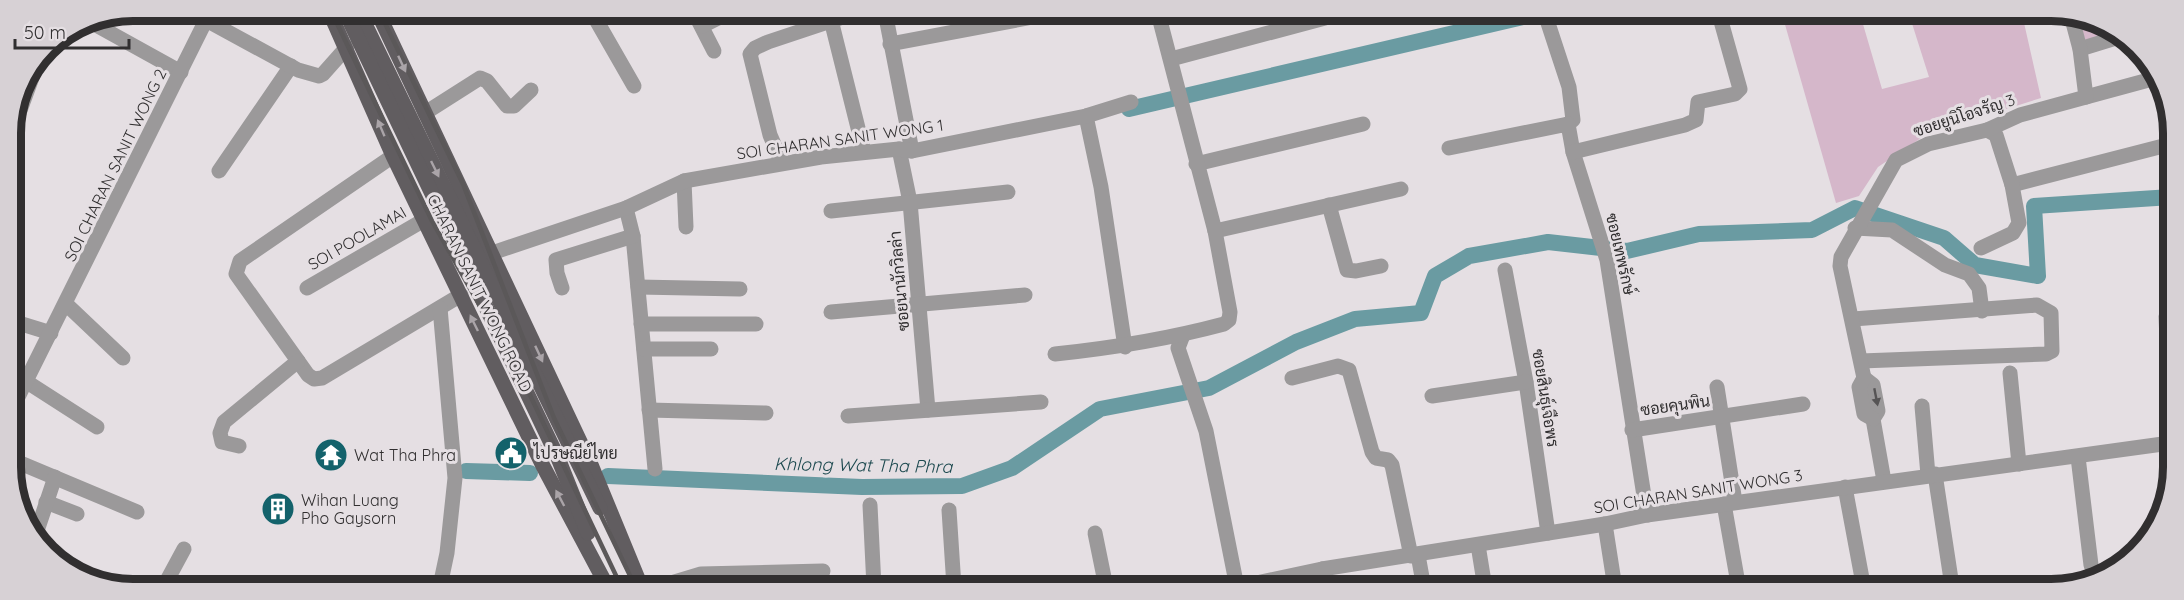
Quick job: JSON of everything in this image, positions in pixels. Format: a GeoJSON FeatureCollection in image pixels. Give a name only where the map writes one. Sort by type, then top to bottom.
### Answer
{"type":"FeatureCollection","features":[{"type":"Feature","properties":{"kind":"main road","name":"CHARAN SANIT WONG ROAD"},"geometry":{"type":"LineString","coordinates":[[334,21],[393,156],[543,466],[604,579]]}},
{"type":"Feature","properties":{"kind":"main road","name":"CHARAN SANIT WONG ROAD"},"geometry":{"type":"LineString","coordinates":[[384,21],[592,467],[638,579]]}},
{"type":"Feature","properties":{"kind":"main road","name":"CHARAN SANIT WONG ROAD"},"geometry":{"type":"LineString","coordinates":[[605,579],[558,458],[357,23],[570,451],[637,579]]}},
{"type":"Feature","properties":{"kind":"street","name":"SOI CHARAN SANIT WONG 2"},"geometry":{"type":"LineString","coordinates":[[21,393],[205,21]]}},
{"type":"Feature","properties":{"kind":"street","name":"SOI CHARAN SANIT WONG 2"},"geometry":{"type":"LineString","coordinates":[[218,21],[291,66],[319,76],[347,47]]}},
{"type":"Feature","properties":{"kind":"street"},"geometry":{"type":"LineString","coordinates":[[597,21],[634,86]]}},
{"type":"Feature","properties":{"kind":"street"},"geometry":{"type":"LineString","coordinates":[[699,21],[714,51]]}},
{"type":"Feature","properties":{"kind":"street"},"geometry":{"type":"LineString","coordinates":[[702,26],[712,21]]}},
{"type":"Feature","properties":{"kind":"street"},"geometry":{"type":"LineString","coordinates":[[782,163],[770,135],[750,54],[755,48],[816,21]]}},
{"type":"Feature","properties":{"kind":"street"},"geometry":{"type":"LineString","coordinates":[[831,21],[864,152]]}},
{"type":"Feature","properties":{"kind":"street","name":"ซอยนานักวิลล่า"},"geometry":{"type":"LineString","coordinates":[[886,21],[905,150],[927,410]]}},
{"type":"Feature","properties":{"kind":"street"},"geometry":{"type":"LineString","coordinates":[[890,44],[1011,21]]}},
{"type":"Feature","properties":{"kind":"street"},"geometry":{"type":"LineString","coordinates":[[1055,354],[1125,347],[1183,335],[1224,324],[1229,320],[1230,312],[1215,231],[1160,21]]}},
{"type":"Feature","properties":{"kind":"street"},"geometry":{"type":"LineString","coordinates":[[1171,59],[1314,21]]}},
{"type":"Feature","properties":{"kind":"street","name":"ซอยเทพรักษ์"},"geometry":{"type":"LineString","coordinates":[[1547,21],[1569,87],[1573,120],[1568,124],[1573,152],[1607,260],[1647,515]]}},
{"type":"Feature","properties":{"kind":"street"},"geometry":{"type":"LineString","coordinates":[[1573,152],[1685,125],[1696,120],[1698,102],[1736,94],[1740,89],[1721,21]]}},
{"type":"Feature","properties":{"kind":"street"},"geometry":{"type":"LineString","coordinates":[[2073,23],[2080,49],[2086,97]]}},
{"type":"Feature","properties":{"kind":"street"},"geometry":{"type":"LineString","coordinates":[[99,26],[181,72]]}},
{"type":"Feature","properties":{"kind":"street"},"geometry":{"type":"LineString","coordinates":[[2080,49],[2112,39]]}},
{"type":"Feature","properties":{"kind":"street"},"geometry":{"type":"LineString","coordinates":[[219,171],[291,66]]}},
{"type":"Feature","properties":{"kind":"street"},"geometry":{"type":"LineString","coordinates":[[425,113],[480,78],[487,81],[507,106],[514,106],[531,90]]}},
{"type":"Feature","properties":{"kind":"street","name":"ซอยยูนิโอจรัญ 3"},"geometry":{"type":"LineString","coordinates":[[1884,481],[1873,418],[1878,411],[1873,385],[1864,378],[1840,266],[1841,257],[1858,223],[1896,160],[1928,144],[1987,130],[2010,118],[2149,80]]}},
{"type":"Feature","properties":{"kind":"street","name":"SOI CHARAN SANIT WONG 1"},"geometry":{"type":"LineString","coordinates":[[492,253],[626,208],[684,181],[782,163],[864,152],[905,150],[1086,116],[1131,102]]}},
{"type":"Feature","properties":{"kind":"street"},"geometry":{"type":"LineString","coordinates":[[1086,116],[1101,187],[1125,347]]}},
{"type":"Feature","properties":{"kind":"street"},"geometry":{"type":"LineString","coordinates":[[1196,164],[1363,124]]}},
{"type":"Feature","properties":{"kind":"street"},"geometry":{"type":"LineString","coordinates":[[1449,148],[1568,124]]}},
{"type":"Feature","properties":{"kind":"street"},"geometry":{"type":"LineString","coordinates":[[1981,248],[2017,229],[2019,223],[2012,185],[1996,135],[1987,130]]}},
{"type":"Feature","properties":{"kind":"street"},"geometry":{"type":"LineString","coordinates":[[2012,185],[2163,146]]}},
{"type":"Feature","properties":{"kind":"street"},"geometry":{"type":"LineString","coordinates":[[393,156],[240,261],[235,268],[241,284],[314,379],[322,378],[461,295]]}},
{"type":"Feature","properties":{"kind":"street"},"geometry":{"type":"LineString","coordinates":[[684,181],[686,227]]}},
{"type":"Feature","properties":{"kind":"street"},"geometry":{"type":"LineString","coordinates":[[1215,231],[1401,189]]}},
{"type":"Feature","properties":{"kind":"street"},"geometry":{"type":"LineString","coordinates":[[831,211],[1008,192]]}},
{"type":"Feature","properties":{"kind":"street"},"geometry":{"type":"LineString","coordinates":[[1329,205],[1347,270],[1356,271],[1380,266]]}},
{"type":"Feature","properties":{"kind":"street"},"geometry":{"type":"LineString","coordinates":[[626,208],[633,236],[655,469]]}},
{"type":"Feature","properties":{"kind":"street","name":"SOI POOLAMAI"},"geometry":{"type":"LineString","coordinates":[[307,288],[424,220]]}},
{"type":"Feature","properties":{"kind":"street"},"geometry":{"type":"LineString","coordinates":[[1858,223],[1892,230],[1946,265],[1969,274],[1979,288],[1982,311]]}},
{"type":"Feature","properties":{"kind":"street"},"geometry":{"type":"LineString","coordinates":[[562,288],[556,260],[633,236]]}},
{"type":"Feature","properties":{"kind":"street","name":"ซอยสินธุ์เจือพร"},"geometry":{"type":"LineString","coordinates":[[1505,270],[1526,382],[1548,533]]}},
{"type":"Feature","properties":{"kind":"street"},"geometry":{"type":"LineString","coordinates":[[638,287],[740,289]]}},
{"type":"Feature","properties":{"kind":"street"},"geometry":{"type":"LineString","coordinates":[[831,312],[1025,296]]}},
{"type":"Feature","properties":{"kind":"street"},"geometry":{"type":"LineString","coordinates":[[66,304],[123,358]]}},
{"type":"Feature","properties":{"kind":"street"},"geometry":{"type":"LineString","coordinates":[[1853,319],[1982,311],[2037,304],[2051,313],[2052,351],[2046,354],[1860,361]]}},
{"type":"Feature","properties":{"kind":"street"},"geometry":{"type":"LineString","coordinates":[[440,308],[455,478],[447,553],[441,579]]}},
{"type":"Feature","properties":{"kind":"street"},"geometry":{"type":"LineString","coordinates":[[21,324],[51,333]]}},
{"type":"Feature","properties":{"kind":"street"},"geometry":{"type":"LineString","coordinates":[[641,324],[756,324]]}},
{"type":"Feature","properties":{"kind":"street"},"geometry":{"type":"LineString","coordinates":[[1183,335],[1178,348],[1197,401],[1233,579]]}},
{"type":"Feature","properties":{"kind":"street"},"geometry":{"type":"LineString","coordinates":[[644,349],[711,349]]}},
{"type":"Feature","properties":{"kind":"street"},"geometry":{"type":"LineString","coordinates":[[239,446],[222,442],[220,433],[224,422],[298,361]]}},
{"type":"Feature","properties":{"kind":"street"},"geometry":{"type":"LineString","coordinates":[[1292,378],[1338,366],[1349,370],[1372,452],[1376,458],[1388,460],[1392,465],[1421,579]]}},
{"type":"Feature","properties":{"kind":"street"},"geometry":{"type":"LineString","coordinates":[[2010,373],[2019,464]]}},
{"type":"Feature","properties":{"kind":"street"},"geometry":{"type":"LineString","coordinates":[[27,382],[97,427]]}},
{"type":"Feature","properties":{"kind":"street"},"geometry":{"type":"LineString","coordinates":[[1432,396],[1526,382]]}},
{"type":"Feature","properties":{"kind":"street","name":"ซอยคุนพิน"},"geometry":{"type":"LineString","coordinates":[[1717,387],[1738,579]]}},
{"type":"Feature","properties":{"kind":"street"},"geometry":{"type":"LineString","coordinates":[[848,416],[1041,402]]}},
{"type":"Feature","properties":{"kind":"street","name":"ซอยคุนพิน"},"geometry":{"type":"LineString","coordinates":[[1632,430],[1803,404]]}},
{"type":"Feature","properties":{"kind":"street"},"geometry":{"type":"LineString","coordinates":[[1922,406],[1951,579]]}},
{"type":"Feature","properties":{"kind":"street"},"geometry":{"type":"LineString","coordinates":[[649,410],[766,412]]}},
{"type":"Feature","properties":{"kind":"street","name":"SOI CHARAN SANIT WONG 3"},"geometry":{"type":"LineString","coordinates":[[1274,579],[1647,515],[1932,474],[2078,457],[2163,443]]}},
{"type":"Feature","properties":{"kind":"street"},"geometry":{"type":"LineString","coordinates":[[2078,457],[2091,565]]}},
{"type":"Feature","properties":{"kind":"street"},"geometry":{"type":"LineString","coordinates":[[21,463],[137,512]]}},
{"type":"Feature","properties":{"kind":"street"},"geometry":{"type":"LineString","coordinates":[[38,526],[55,477]]}},
{"type":"Feature","properties":{"kind":"street"},"geometry":{"type":"LineString","coordinates":[[1845,487],[1862,579]]}},
{"type":"Feature","properties":{"kind":"street"},"geometry":{"type":"LineString","coordinates":[[46,502],[77,514]]}},
{"type":"Feature","properties":{"kind":"street"},"geometry":{"type":"LineString","coordinates":[[870,505],[874,579]]}},
{"type":"Feature","properties":{"kind":"street"},"geometry":{"type":"LineString","coordinates":[[949,510],[953,579]]}},
{"type":"Feature","properties":{"kind":"street"},"geometry":{"type":"LineString","coordinates":[[1605,524],[1614,579]]}},
{"type":"Feature","properties":{"kind":"street"},"geometry":{"type":"LineString","coordinates":[[1095,533],[1104,579]]}},
{"type":"Feature","properties":{"kind":"street"},"geometry":{"type":"LineString","coordinates":[[1478,545],[1484,579]]}},
{"type":"Feature","properties":{"kind":"street"},"geometry":{"type":"LineString","coordinates":[[168,579],[184,549]]}},
{"type":"Feature","properties":{"kind":"street"},"geometry":{"type":"LineString","coordinates":[[1322,569],[1324,579]]}},
{"type":"Feature","properties":{"kind":"street"},"geometry":{"type":"LineString","coordinates":[[683,579],[701,574],[823,571]]}},
{"type":"Feature","properties":{"kind":"shaded area"},"geometry":{"type":"Polygon","coordinates":[[[1467,21],[1483,21],[1468,25],[1467,21]]]}},
{"type":"Feature","properties":{"kind":"shaded area"},"geometry":{"type":"Polygon","coordinates":[[[1784,21],[1862,21],[1882,89],[1929,77],[1911,21],[2024,21],[2041,98],[1927,134],[1878,167],[1859,196],[1836,203],[1784,21]]]}},
{"type":"Feature","properties":{"kind":"shaded area"},"geometry":{"type":"Polygon","coordinates":[[[2081,25],[2105,35],[2085,40],[2081,25]]]}},
{"type":"Feature","properties":{"kind":"waterway"},"geometry":{"type":"LineString","coordinates":[[1129,109],[1506,21]]}},
{"type":"Feature","properties":{"kind":"waterway","name":"Khlong Wat Tha Phra"},"geometry":{"type":"LineString","coordinates":[[608,476],[862,487],[962,486],[1012,468],[1100,409],[1209,388],[1296,342],[1355,319],[1421,313],[1435,276],[1469,256],[1548,242],[1627,251],[1699,234],[1812,230],[1855,208],[1944,238],[1975,265],[2038,276],[2034,206],[2163,198]]}},
{"type":"Feature","properties":{"kind":"waterway","name":"Khlong Wat Tha Phra"},"geometry":{"type":"LineString","coordinates":[[466,471],[530,473]]}},
{"type":"Feature","properties":{"kind":"railway"},"geometry":{"type":"LineString","coordinates":[[336,21],[432,221],[529,393],[618,579]]}},
{"type":"Feature","properties":{"kind":"railway"},"geometry":{"type":"LineString","coordinates":[[384,21],[463,184],[554,418],[632,579]]}},
{"type":"Feature","properties":{"kind":"place","name":"ไปรษณีย์ไทย"},"geometry":{"type":"Point","coordinates":[511,453]}},
{"type":"Feature","properties":{"kind":"place","name":"Wat Tha Phra"},"geometry":{"type":"Point","coordinates":[331,455]}},
{"type":"Feature","properties":{"kind":"place","name":"Wihan Luang Pho Gaysorn"},"geometry":{"type":"Point","coordinates":[278,509]}}]}
